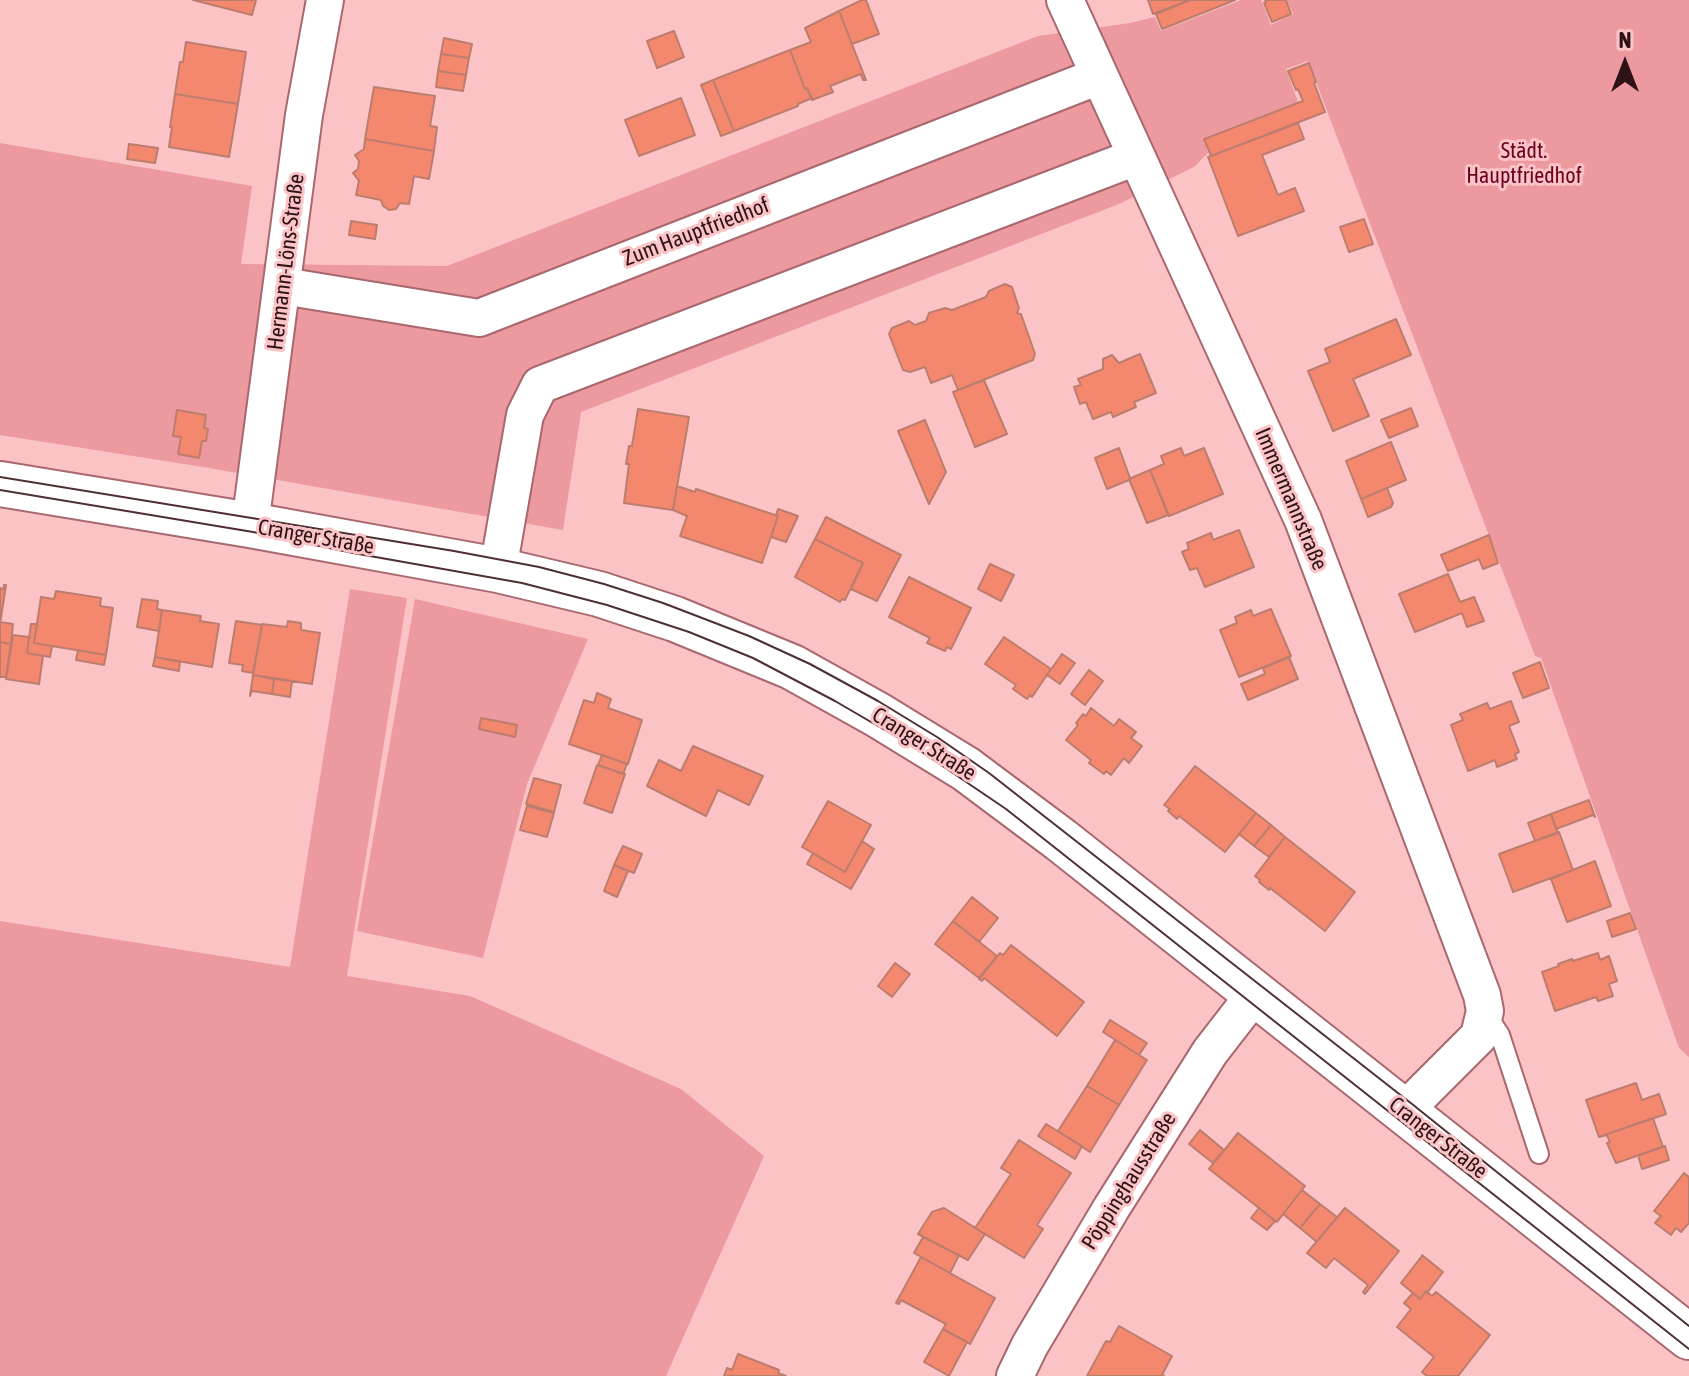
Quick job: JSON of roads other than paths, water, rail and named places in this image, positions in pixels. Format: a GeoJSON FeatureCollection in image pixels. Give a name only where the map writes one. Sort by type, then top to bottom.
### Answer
{"type":"FeatureCollection","features":[{"type":"Feature","properties":{"kind":"main road","name":"Cranger Straße"},"geometry":{"type":"LineString","coordinates":[[0,484],[498,570],[599,594],[675,619],[792,667],[966,769],[1061,840],[1689,1337]]}},
{"type":"Feature","properties":{"kind":"street","name":"Hermann-Löns-Straße"},"geometry":{"type":"LineString","coordinates":[[250,525],[304,115],[325,0]]}},
{"type":"Feature","properties":{"kind":"street","name":"Immermannstraße"},"geometry":{"type":"LineString","coordinates":[[1065,0],[1303,520],[1482,995],[1485,1011]]}},
{"type":"Feature","properties":{"kind":"street","name":"Zum Hauptfriedhof"},"geometry":{"type":"LineString","coordinates":[[283,286],[479,318],[1099,76]]}},
{"type":"Feature","properties":{"kind":"street"},"geometry":{"type":"LineString","coordinates":[[498,570],[525,415],[540,385],[1136,157]]}},
{"type":"Feature","properties":{"kind":"street","name":"Pöppinghausstraße"},"geometry":{"type":"LineString","coordinates":[[1015,1376],[1030,1345],[1120,1194],[1210,1052],[1255,994]]}},
{"type":"Feature","properties":{"kind":"street"},"geometry":{"type":"LineString","coordinates":[[1404,1111],[1479,1036],[1485,1011]]}},
{"type":"Feature","properties":{"kind":"lane","name":"Immermannstraße"},"geometry":{"type":"LineString","coordinates":[[1485,1011],[1500,1035],[1539,1154]]}},
{"type":"Feature","properties":{"kind":"tram line"},"geometry":{"type":"LineString","coordinates":[[0,477],[539,567],[663,603],[749,636],[810,664],[878,701],[989,773],[1412,1104],[1689,1326]]}},
{"type":"Feature","properties":{"kind":"tram line"},"geometry":{"type":"LineString","coordinates":[[0,490],[253,532],[522,583],[607,605],[689,632],[753,658],[919,750],[1006,809],[1689,1349]]}},
{"type":"Feature","properties":{"kind":"park label","name":"Städt. Hauptfriedhof"},"geometry":{"type":"Point","coordinates":[1524,164]}}]}
